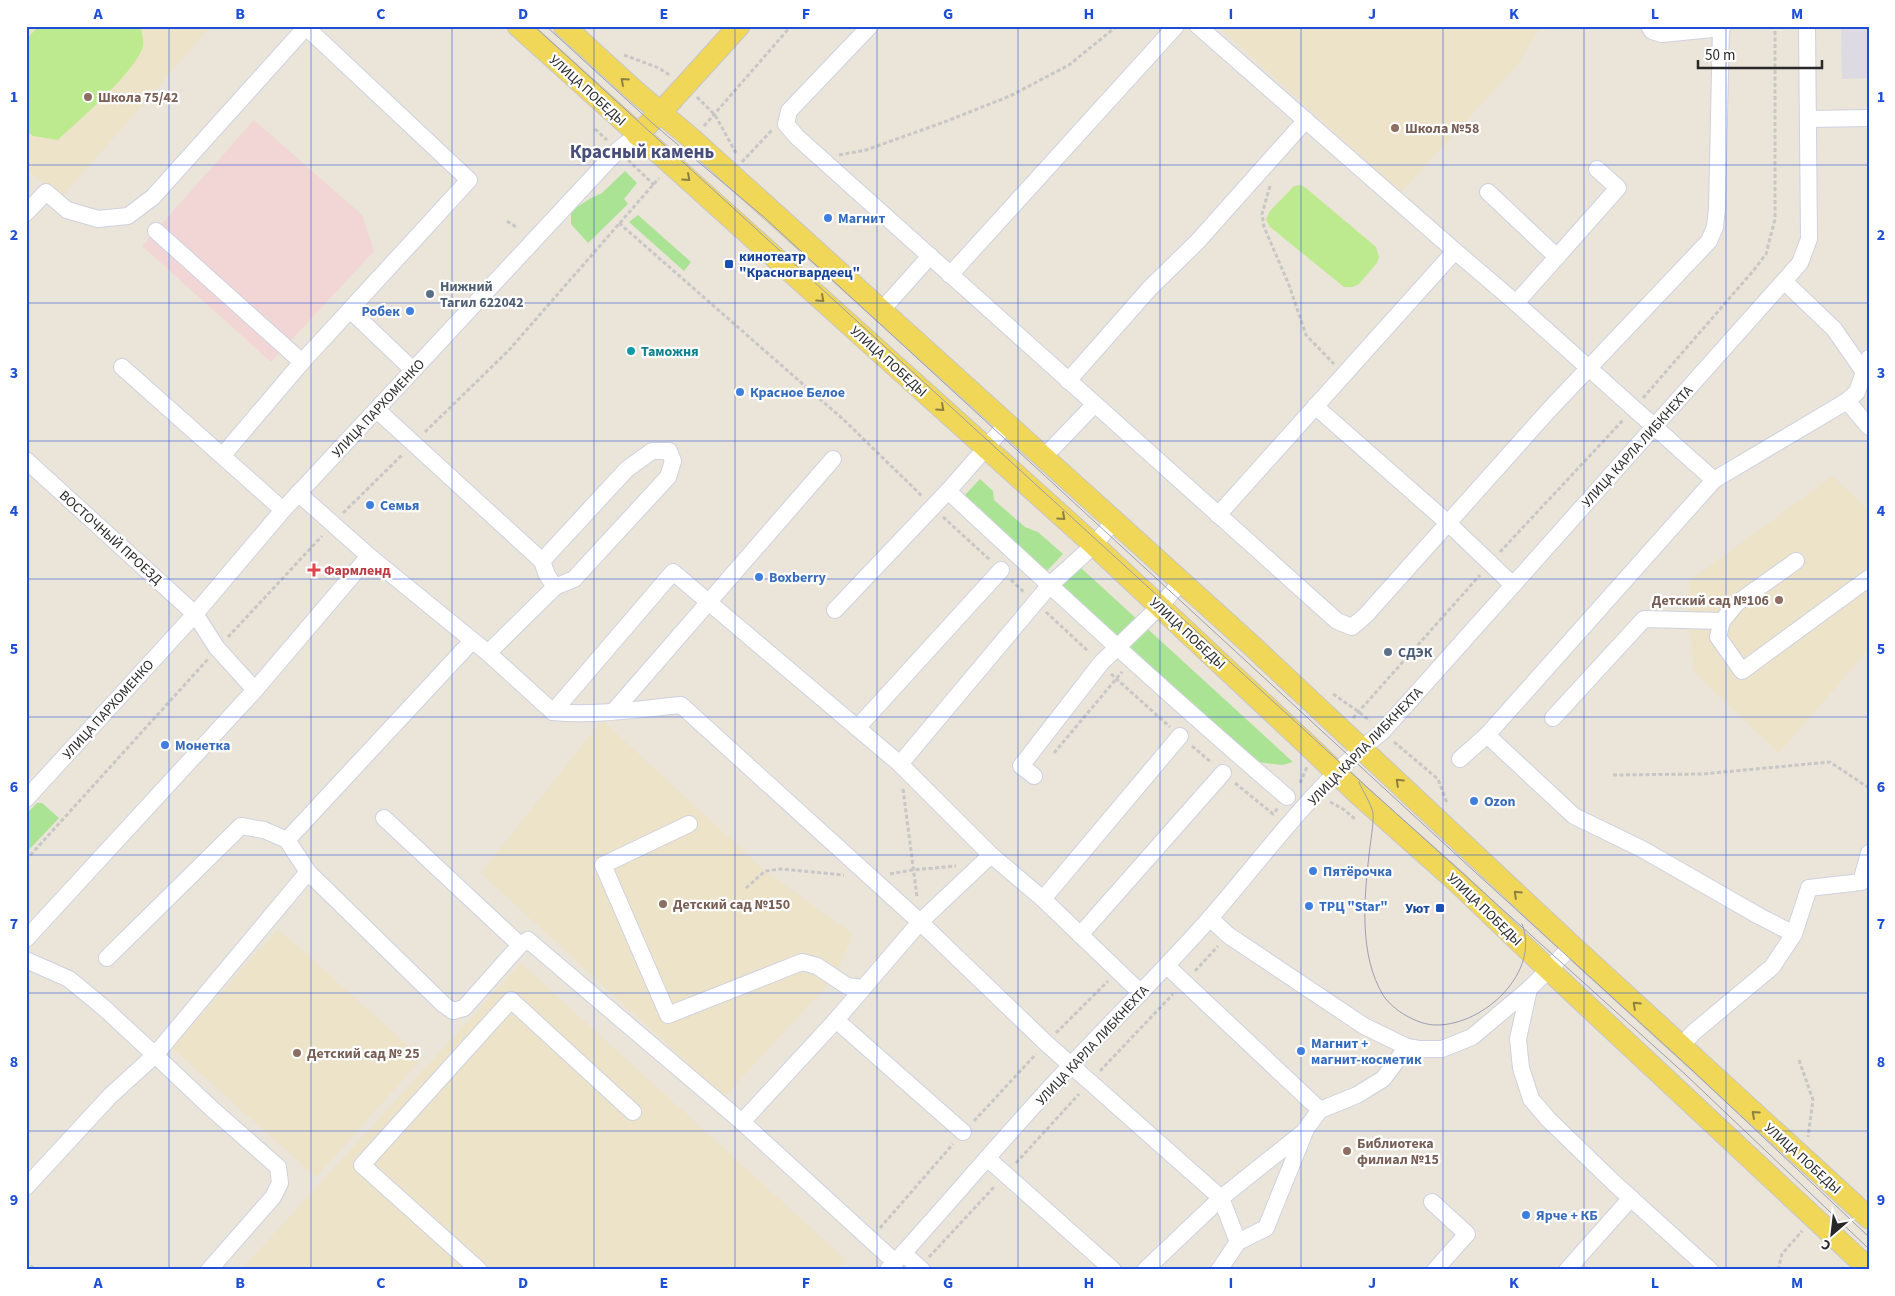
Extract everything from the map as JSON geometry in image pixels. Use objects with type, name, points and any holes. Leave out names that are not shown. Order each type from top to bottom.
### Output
[{"type":"main road","name":"УЛИЦА ПОБЕДЫ","points":[[518,26],[1094,545],[1314,751],[1336,774],[1456,882],[1869,1269]]},
{"type":"main road","name":"УЛИЦА ПОБЕДЫ","points":[[564,26],[1182,582],[1342,729],[1361,749],[1572,946],[1869,1218]]},
{"type":"main road","name":"УЛИЦА ПАРХОМЕНКО","points":[[637,135],[686,86],[739,26]]},
{"type":"street","points":[[870,26],[789,111],[786,124],[797,137],[1336,621],[1352,627],[1366,615],[1548,411],[1708,241],[1715,228],[1722,27],[1662,34],[1652,31],[1649,26]]},
{"type":"street","points":[[950,275],[1176,26]]},
{"type":"street","points":[[1198,26],[1516,303],[1714,480]]},
{"type":"street","name":"УЛИЦА КАРЛА ЛИБКНЕХТА","points":[[895,1262],[1071,1064],[1167,966],[1316,794],[1361,749],[1382,732],[1800,264],[1809,239],[1807,26]]},
{"type":"street","points":[[26,213],[46,192],[68,210],[77,214],[98,219],[128,216],[153,197],[306,27],[469,180],[302,362],[223,455]]},
{"type":"street","points":[[1808,119],[1869,118]]},
{"type":"street","points":[[1068,381],[1150,288],[1198,241],[1306,120]]},
{"type":"street","name":"УЛИЦА ПАРХОМЕНКО","points":[[26,799],[195,614],[298,493],[618,150],[637,135]]},
{"type":"street","points":[[1516,303],[1618,188],[1596,169]]},
{"type":"street","points":[[1488,192],[1557,257]]},
{"type":"street","points":[[156,231],[302,362]]},
{"type":"street","points":[[1218,515],[1455,251]]},
{"type":"street","points":[[880,310],[930,256]]},
{"type":"street","points":[[1785,282],[1834,329],[1866,365],[1857,396],[1869,427]]},
{"type":"street","points":[[350,310],[413,370]]},
{"type":"street","points":[[122,367],[283,510]]},
{"type":"street","points":[[1460,759],[1487,735],[1714,480],[1857,396]]},
{"type":"street","points":[[1044,458],[1094,404]]},
{"type":"street","points":[[1315,406],[1448,523],[1513,585]]},
{"type":"street","points":[[377,410],[542,561],[547,575],[555,587]]},
{"type":"street","points":[[836,610],[948,491],[1006,425]]},
{"type":"street","points":[[488,654],[555,587],[574,579],[668,477],[673,461],[669,451],[652,451],[628,469],[542,561]]},
{"type":"street","points":[[614,711],[833,458]]},
{"type":"street","name":"ВОСТОЧНЫЙ ПРОЕЗД","points":[[26,460],[195,614],[218,648],[255,690]]},
{"type":"street","points":[[948,491],[1117,648],[1197,720],[1288,797]]},
{"type":"street","points":[[298,493],[369,556],[488,654],[552,712],[614,711],[681,705],[920,922],[1046,1043],[1222,1198],[1238,1242]]},
{"type":"street","points":[[900,764],[1050,586],[1094,545],[1114,521]]},
{"type":"street","points":[[26,939],[255,690],[369,556]]},
{"type":"street","points":[[1796,561],[1737,603],[1722,620],[1718,637],[1742,671],[1869,578]]},
{"type":"street","points":[[856,728],[1001,570]]},
{"type":"street","points":[[552,712],[673,572],[900,764],[991,855],[1042,899],[1119,970],[1141,993]]},
{"type":"street","points":[[1034,776],[1022,766],[1101,663],[1182,582]]},
{"type":"street","points":[[1552,718],[1644,618],[1722,620]]},
{"type":"street","points":[[286,840],[472,641]]},
{"type":"street","points":[[1487,735],[1574,816],[1642,849],[1794,934]]},
{"type":"street","points":[[1042,899],[1180,736]]},
{"type":"street","points":[[1080,935],[1223,773]]},
{"type":"street","points":[[384,818],[520,944]]},
{"type":"street","points":[[689,824],[603,864],[668,1015],[802,962],[817,966],[847,986],[862,988]]},
{"type":"street","points":[[107,958],[240,826],[264,830],[286,840],[308,872],[443,1004],[453,1011],[464,1008],[520,944],[528,940],[538,946],[742,1122],[895,1262],[921,1269]]},
{"type":"street","points":[[1681,1046],[1694,1032],[1772,966],[1794,934],[1809,888],[1861,882],[1869,853]]},
{"type":"street","points":[[742,1122],[836,1020],[920,922],[991,855]]},
{"type":"street","points":[[26,1186],[110,1096],[155,1056],[308,872]]},
{"type":"street","points":[[1210,918],[1228,934],[1364,1026],[1407,1047],[1442,1049],[1472,1038],[1529,989],[1572,946]]},
{"type":"street","points":[[26,960],[70,979],[278,1167],[280,1183],[273,1197],[209,1270]]},
{"type":"street","points":[[1167,966],[1320,1110]]},
{"type":"street","points":[[1529,989],[1518,1039],[1521,1068],[1531,1099],[1613,1182],[1710,1270]]},
{"type":"street","points":[[479,1270],[362,1165],[511,1000],[633,1112]]},
{"type":"street","points":[[836,1020],[963,1132]]},
{"type":"street","points":[[1145,1270],[1222,1198],[1306,1129],[1320,1110],[1358,1095],[1383,1079],[1407,1047]]},
{"type":"street","points":[[1219,1270],[1238,1242],[1266,1228],[1306,1129]]},
{"type":"street","points":[[987,1158],[1113,1270]]},
{"type":"street","points":[[1567,1270],[1631,1198]]},
{"type":"street","points":[[1432,1202],[1467,1234],[1435,1270]]},
{"type":"path","points":[[821,158],[866,150],[1010,96],[1069,65],[1117,26]]},
{"type":"path","points":[[1342,729],[1491,562],[1633,409],[1766,254],[1775,219],[1775,26]]},
{"type":"path","points":[[623,54],[659,68],[686,86],[714,115]]},
{"type":"path","points":[[742,162],[789,111]]},
{"type":"path","points":[[1272,177],[1262,214],[1264,227],[1289,285],[1306,334],[1343,374]]},
{"type":"path","points":[[507,221],[516,227]]},
{"type":"path","points":[[619,222],[846,421]]},
{"type":"path","points":[[1053,754],[1132,660]]},
{"type":"path","points":[[1300,783],[1314,751]]},
{"type":"path","points":[[1613,775],[1702,774],[1830,762],[1869,788]]},
{"type":"path","points":[[900,764],[920,922]]},
{"type":"path","points":[[1223,773],[1273,814],[1288,797]]},
{"type":"path","points":[[921,1269],[1090,1082],[1228,934]]},
{"type":"path","points":[[870,1240],[963,1132],[1046,1043],[1119,970]]},
{"type":"path","points":[[1799,1060],[1813,1100],[1808,1137]]},
{"type":"path","points":[[1778,1270],[1782,1254],[1802,1230]]},
{"type":"path","points":[[26,1261],[35,1270]]},
{"type":"shaded area","name":"Школа 75/42","points":[[26,26],[211,26],[60,199],[26,168]]},
{"type":"shaded area","name":"Школа №58","points":[[1217,26],[1541,26],[1519,63],[1401,192]]},
{"type":"shaded area","points":[[1841,26],[1869,26],[1869,78],[1842,79]]},
{"type":"shaded area","points":[[254,120],[362,215],[374,251],[271,362],[142,246]]},
{"type":"shaded area","name":"Детский сад №106","points":[[1833,476],[1869,510],[1869,649],[1779,753],[1694,672],[1688,619],[1689,581]]},
{"type":"shaded area","name":"Детский сад №150","points":[[602,720],[765,871],[853,934],[835,977],[724,1097],[481,873]]},
{"type":"shaded area","name":"Детский сад № 25","points":[[278,929],[422,1058],[316,1177],[172,1048]]},
{"type":"shaded area","points":[[521,963],[846,1260],[838,1270],[241,1270]]},
{"type":"green space","points":[[39,26],[141,26],[143,45],[131,67],[58,140],[33,136],[26,130],[26,39]]},
{"type":"green space","points":[[625,171],[637,183],[624,199],[628,204],[588,243],[571,224],[571,211],[602,193]]},
{"type":"green space","points":[[1300,185],[1376,247],[1379,257],[1377,263],[1359,284],[1353,287],[1344,287],[1270,227],[1266,219],[1270,211],[1294,186]]},
{"type":"green space","points":[[638,215],[691,262],[684,271],[629,222]]},
{"type":"green space","points":[[980,479],[993,491],[994,500],[1025,527],[1038,532],[1063,554],[1046,572],[964,496]]},
{"type":"green space","points":[[1080,567],[1293,762],[1282,765],[1256,762],[1062,586]]},
{"type":"green space","points":[[37,803],[42,803],[59,818],[26,853],[26,814]]},
{"type":"tram line","points":[[534,26],[1357,778],[1686,1075],[1869,1249]]},
{"type":"tram line","points":[[546,26],[651,122],[765,218],[1691,1069],[1869,1237]]},
{"type":"tram line","points":[[1359,782],[1373,813],[1365,909],[1367,945],[1375,979],[1383,995],[1393,1006],[1417,1021],[1437,1025],[1455,1023],[1473,1016],[1490,1006],[1516,977],[1523,960],[1526,942],[1522,924]]},
{"type":"place","name":"Школа 75/42","points":[[88,97]]},
{"type":"place","name":"Школа №58","points":[[1395,128]]},
{"type":"place","name":"Магнит","points":[[828,218]]},
{"type":"place","name":"кинотеатр \"Красногвардеец\"","points":[[729,264]]},
{"type":"place","name":"Нижний Тагил 622042","points":[[430,294]]},
{"type":"place","name":"Робек","points":[[410,311]]},
{"type":"place","name":"Таможня","points":[[631,351]]},
{"type":"place","name":"Красное Белое","points":[[740,392]]},
{"type":"place","name":"Семья","points":[[370,505]]},
{"type":"place","name":"Фармленд","points":[[314,570]]},
{"type":"place","name":"Boxberry","points":[[759,577]]},
{"type":"place","name":"Детский сад №106","points":[[1779,600]]},
{"type":"place","name":"СДЭК","points":[[1388,652]]},
{"type":"place","name":"Монетка","points":[[165,745]]},
{"type":"place","name":"Ozon","points":[[1474,801]]},
{"type":"place","name":"Пятёрочка","points":[[1313,871]]},
{"type":"place","name":"Детский сад №150","points":[[663,904]]},
{"type":"place","name":"ТРЦ \"Star\"","points":[[1309,906]]},
{"type":"place","name":"Уют","points":[[1440,908]]},
{"type":"place","name":"Магнит + магнит-косметик","points":[[1301,1051]]},
{"type":"place","name":"Детский сад № 25","points":[[297,1053]]},
{"type":"place","name":"Библиотека филиал №15","points":[[1347,1151]]},
{"type":"place","name":"Ярче + КБ","points":[[1526,1215]]},
{"type":"district","name":"Красный камень","points":[[642,151]]}]
